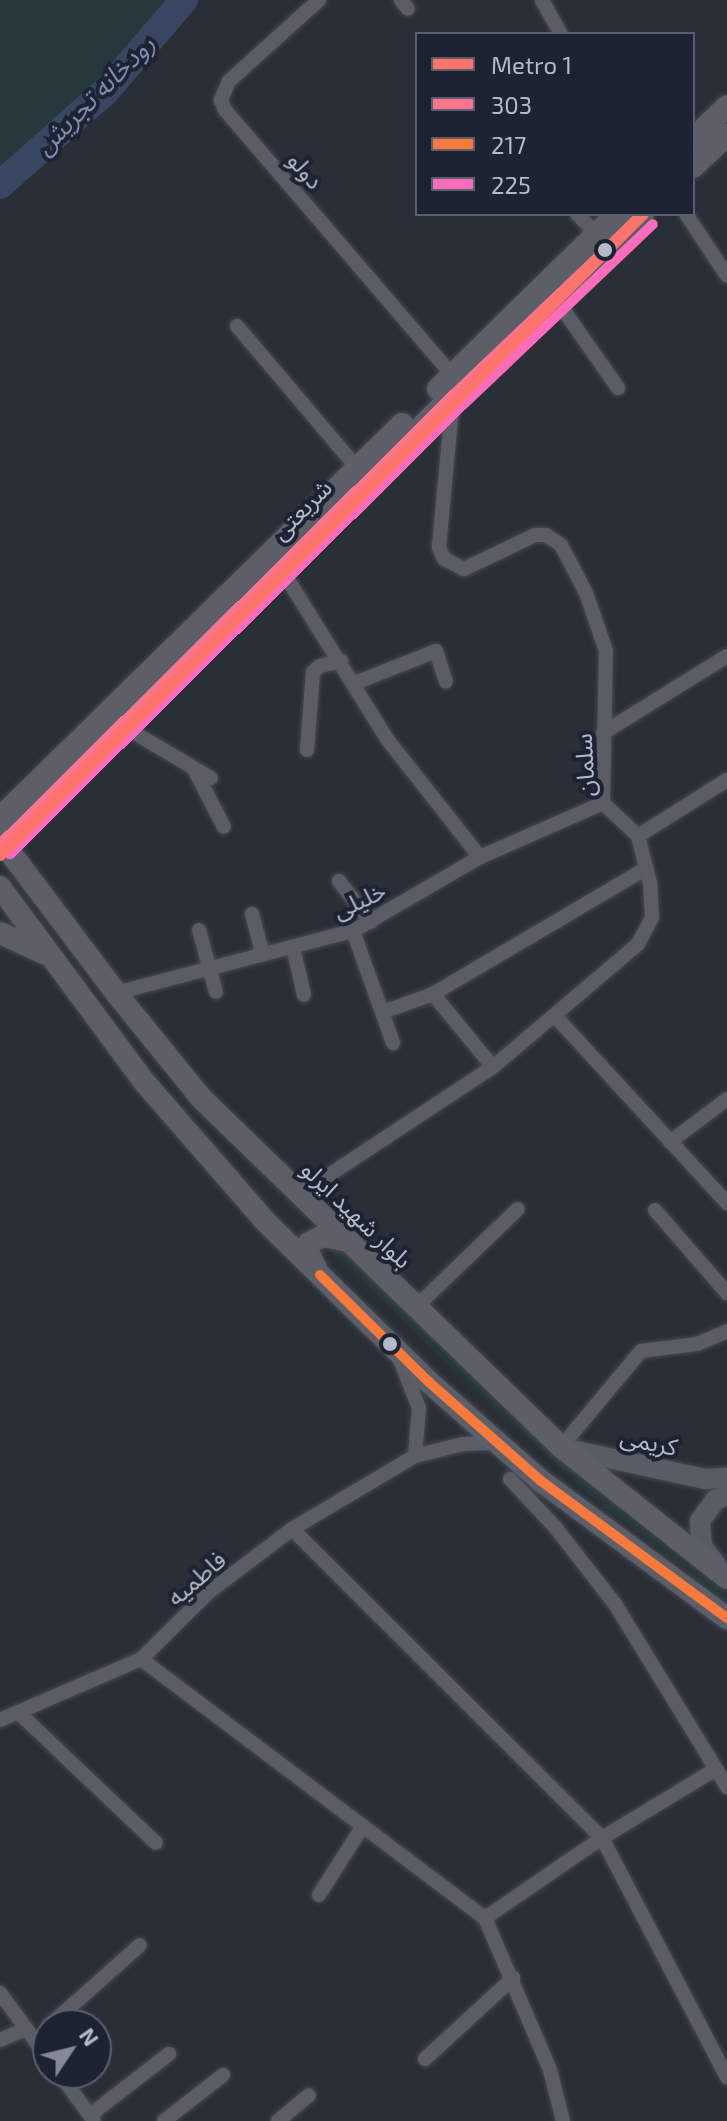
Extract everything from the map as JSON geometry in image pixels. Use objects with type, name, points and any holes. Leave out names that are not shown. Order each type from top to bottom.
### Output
[{"type":"main road","points":[[695,137],[727,106]]},
{"type":"main road","points":[[695,165],[727,135]]},
{"type":"main road","name":"شریعتی","points":[[1,842],[123,726],[280,567],[615,216]]},
{"type":"main road","name":"شریعتی","points":[[0,818],[357,468],[555,298],[641,216]]},
{"type":"main road","name":"بلوار شهید ایرلو","points":[[1,842],[201,1098],[561,1447],[727,1578]]},
{"type":"main road","points":[[0,887],[146,1084],[265,1221],[497,1443],[623,1544],[727,1618]]},
{"type":"main road","points":[[0,933],[52,958]]},
{"type":"main road","points":[[320,1275],[308,1252],[309,1243],[323,1236],[350,1242]]},
{"type":"main road","name":"کریمی","points":[[561,1447],[705,1479],[727,1478]]},
{"type":"main road","points":[[727,1495],[705,1510],[699,1535],[702,1546],[727,1578]]},
{"type":"street","name":"دولو","points":[[319,0],[229,81],[221,100],[225,110],[452,385]]},
{"type":"street","points":[[542,0],[560,32]]},
{"type":"street","points":[[579,216],[596,234]]},
{"type":"street","points":[[687,216],[727,276]]},
{"type":"street","points":[[555,298],[618,388]]},
{"type":"street","points":[[237,326],[357,468]]},
{"type":"street","name":"سلمان","points":[[452,385],[439,547],[444,559],[464,569],[535,535],[546,535],[561,545],[586,593],[604,642],[603,803],[638,836]]},
{"type":"street","points":[[280,567],[355,683],[387,739],[480,857]]},
{"type":"street","points":[[355,683],[436,651],[446,681]]},
{"type":"street","points":[[603,733],[727,656]]},
{"type":"street","points":[[307,750],[313,672],[320,666],[341,661]]},
{"type":"street","points":[[123,726],[211,778]]},
{"type":"street","points":[[194,769],[224,827]]},
{"type":"street","points":[[296,1191],[323,1179],[493,1067],[556,1017],[647,932],[653,905],[638,836],[727,780]]},
{"type":"street","name":"خلیلی","points":[[116,993],[353,931],[480,857],[603,803]]},
{"type":"street","points":[[383,1012],[433,994],[647,868]]},
{"type":"street","points":[[339,881],[371,922]]},
{"type":"street","points":[[252,914],[263,955]]},
{"type":"street","points":[[199,930],[216,992]]},
{"type":"street","points":[[353,931],[393,1043]]},
{"type":"street","points":[[293,947],[304,995]]},
{"type":"street","points":[[433,994],[493,1067]]},
{"type":"street","points":[[556,1017],[727,1203]]},
{"type":"street","points":[[670,1142],[727,1099]]},
{"type":"street","points":[[416,1307],[518,1209]]},
{"type":"street","points":[[655,1210],[727,1293]]},
{"type":"street","points":[[561,1447],[632,1357],[652,1349],[707,1342],[727,1331]]},
{"type":"street","points":[[393,1346],[419,1408],[415,1456]]},
{"type":"street","name":"فاطمیه","points":[[0,1720],[141,1659],[209,1592],[292,1529],[415,1456],[463,1444],[497,1443]]},
{"type":"street","points":[[510,1479],[555,1527],[615,1604],[727,1787]]},
{"type":"street","points":[[292,1529],[602,1838],[727,2077]]},
{"type":"street","points":[[141,1659],[485,1918],[550,2070],[563,2121]]},
{"type":"street","points":[[18,1712],[156,1843]]},
{"type":"street","points":[[485,1918],[602,1838],[716,1769]]},
{"type":"street","points":[[319,1895],[363,1826]]},
{"type":"street","points":[[68,2009],[140,1945]]},
{"type":"street","points":[[425,2059],[513,1978]]},
{"type":"street","points":[[0,1993],[32,2037]]},
{"type":"street","points":[[0,2040],[30,2034]]},
{"type":"street","points":[[71,2089],[92,2118],[169,2054]]},
{"type":"street","points":[[164,2121],[223,2075]]},
{"type":"street","points":[[278,2121],[309,2095]]},
{"type":"shaded area","points":[[0,0],[166,0],[128,54],[48,132],[0,170]]},
{"type":"shaded area","points":[[334,1241],[588,1484],[695,1571],[727,1592],[727,1602],[599,1503],[499,1413],[330,1251]]},
{"type":"waterway","name":"رودخانه تجریش","points":[[0,185],[106,91],[184,0]]},
{"type":"metro line","name":"1","points":[[0,855],[641,216]]},
{"type":"transit line","name":"303","points":[[0,844],[453,395],[641,216]]},
{"type":"transit line","name":"225","points":[[10,854],[463,405],[653,224]]},
{"type":"transit line","name":"217","points":[[320,1275],[429,1382],[541,1481],[727,1618]]}]
